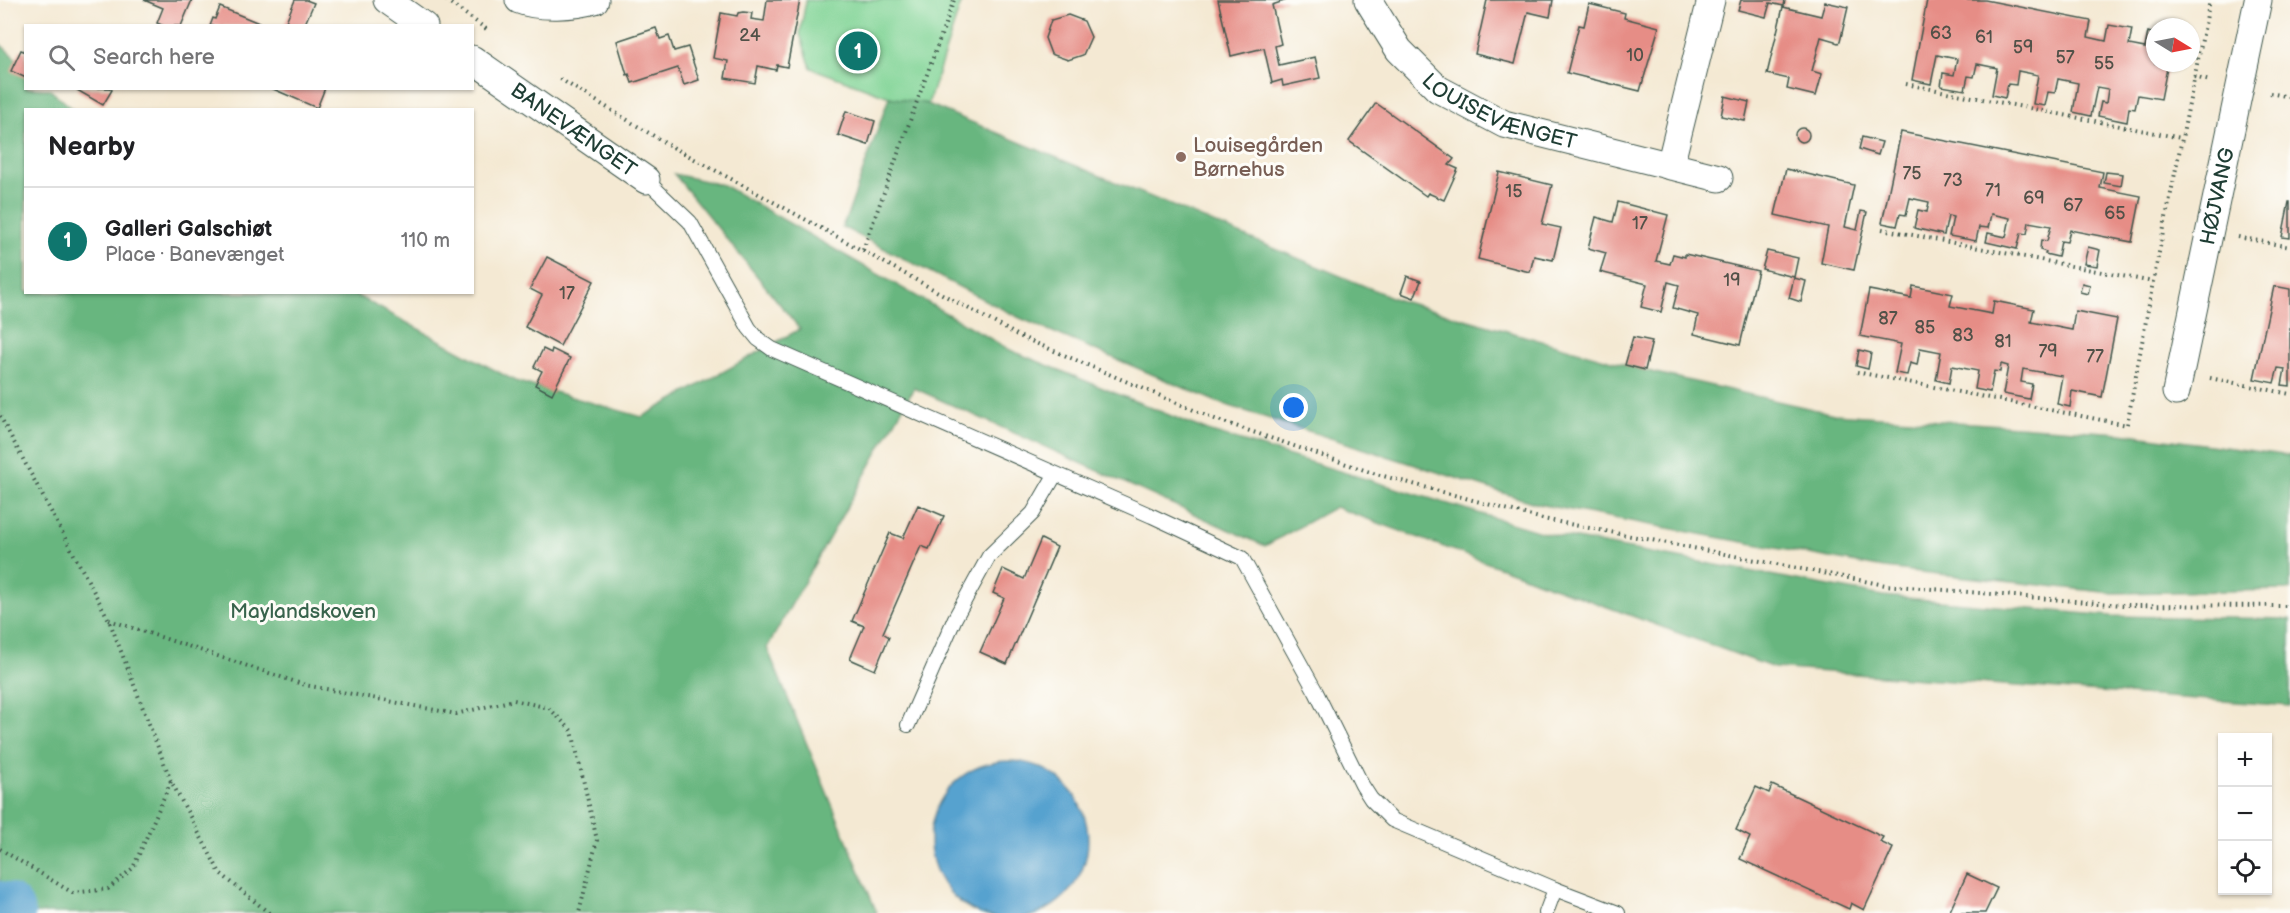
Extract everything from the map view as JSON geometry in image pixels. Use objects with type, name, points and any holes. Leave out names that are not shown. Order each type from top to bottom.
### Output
[{"type":"street","points":[[387,0],[421,24]]},
{"type":"street","points":[[519,0],[530,5],[583,4],[595,0]]},
{"type":"street","name":"LOUISEVÆNGET","points":[[1368,0],[1398,50],[1438,89],[1504,124],[1719,178]]},
{"type":"street","points":[[1670,166],[1711,0]]},
{"type":"street","name":"HØJVANG","points":[[2178,382],[2258,0]]},
{"type":"street","name":"BANEVÆNGET","points":[[474,60],[646,180]]},
{"type":"lane","points":[[646,180],[690,222],[749,328],[758,339],[772,349],[1152,516],[1242,558],[1316,692],[1362,785],[1392,820],[1618,913]]},
{"type":"lane","points":[[908,725],[955,618],[989,556],[1033,513],[1055,475]]},
{"type":"lane","points":[[1546,913],[1555,889]]},
{"type":"path","points":[[446,0],[491,32]]},
{"type":"path","points":[[863,250],[954,0]]},
{"type":"path","points":[[1857,372],[2127,424],[2181,138],[2210,0]]},
{"type":"path","points":[[556,76],[667,144],[1019,336],[1215,419],[1376,474],[1543,519],[1885,585],[2122,605],[2290,606]]},
{"type":"path","points":[[1906,84],[2181,138]]},
{"type":"path","points":[[1882,229],[2153,282]]},
{"type":"path","points":[[2209,232],[2290,247]]},
{"type":"path","points":[[2178,382],[2290,394]]},
{"type":"path","points":[[0,416],[109,620],[171,781],[220,873],[269,913]]},
{"type":"path","points":[[109,620],[305,685],[456,714],[514,700],[549,708],[572,731],[597,840],[579,913]]},
{"type":"path","points":[[0,849],[73,893],[108,890],[133,868],[171,781]]},
{"type":"green space","points":[[806,0],[962,0],[928,104],[889,97],[811,68],[800,34]]},
{"type":"green space","name":"Maylandskoven","points":[[0,44],[24,66],[24,90],[50,90],[72,108],[24,108],[24,294],[354,294],[515,381],[642,417],[800,329],[674,174],[723,185],[1010,350],[1208,431],[1544,533],[1883,596],[2111,616],[2290,619],[2290,706],[1774,668],[1335,507],[1265,546],[914,388],[767,648],[877,913],[0,912]]},
{"type":"green space","points":[[889,97],[928,104],[1398,300],[1647,371],[1834,414],[2121,433],[2290,456],[2290,590],[2112,593],[1884,568],[1538,504],[1217,402],[1020,318],[842,227]]},
{"type":"water","points":[[994,762],[1024,762],[1053,774],[1075,796],[1087,825],[1087,855],[1075,884],[1053,906],[1036,914],[982,914],[965,906],[943,884],[931,855],[931,825],[943,796],[965,774]]},
{"type":"building","points":[[144,0],[192,0],[182,24],[157,23],[163,8]]},
{"type":"building","points":[[295,0],[314,3],[305,24],[285,24]]},
{"type":"building","points":[[767,0],[800,0],[787,67],[777,65],[776,70],[758,66],[755,83],[725,78],[728,61],[713,58],[721,13],[737,16],[738,13],[743,12],[752,13],[751,19],[764,21]]},
{"type":"building","points":[[1218,0],[1287,0],[1272,5],[1281,44],[1275,46],[1279,65],[1315,57],[1320,78],[1283,86],[1282,80],[1272,83],[1264,48],[1231,56]]},
{"type":"building","points":[[1487,0],[1553,0],[1550,17],[1528,12],[1515,64],[1475,54]]},
{"type":"building","points":[[1741,0],[1785,0],[1784,6],[1770,3],[1766,17],[1738,10]]},
{"type":"building","points":[[1927,0],[1985,0],[2091,21],[2088,37],[2106,41],[2109,25],[2132,29],[2129,45],[2145,48],[2146,43],[2146,72],[2166,72],[2161,99],[2138,95],[2135,109],[2129,108],[2127,122],[2098,116],[2101,102],[2106,103],[2108,89],[2097,87],[2091,116],[2073,112],[2078,83],[2058,79],[2055,93],[2048,92],[2045,106],[2033,104],[2038,75],[2018,71],[2016,85],[2008,84],[2005,98],[1992,95],[1997,68],[1977,64],[1974,77],[1968,76],[1965,90],[1941,86],[1943,73],[1954,75],[1957,59],[1937,55],[1931,84],[1912,80]]},
{"type":"building","points":[[1825,2],[1848,7],[1840,42],[1821,37],[1812,71],[1822,74],[1816,96],[1787,89],[1789,79],[1767,74],[1783,7],[1821,16]]},
{"type":"building","points":[[1589,4],[1625,13],[1624,18],[1659,27],[1640,91],[1567,73],[1579,25],[1584,26]]},
{"type":"building","points":[[220,7],[259,23],[211,24],[213,18],[215,19]]},
{"type":"building","points":[[1068,15],[1084,21],[1091,37],[1083,55],[1068,60],[1051,54],[1045,38],[1051,20]]},
{"type":"building","points":[[656,28],[660,39],[669,36],[674,51],[688,47],[699,80],[684,85],[678,68],[632,83],[629,74],[627,75],[617,41]]},
{"type":"building","points":[[21,50],[24,51],[24,77],[11,71]]},
{"type":"building","points":[[77,90],[112,90],[103,105]]},
{"type":"building","points":[[276,90],[324,90],[317,108]]},
{"type":"building","points":[[1725,96],[1749,102],[1745,121],[1721,116]]},
{"type":"building","points":[[1376,103],[1454,159],[1449,165],[1458,169],[1444,200],[1428,193],[1426,196],[1349,141]]},
{"type":"building","points":[[846,111],[875,121],[868,145],[838,135]]},
{"type":"building","points":[[1799,128],[1805,128],[1809,135],[1805,142],[1799,142],[1795,138],[1795,132]]},
{"type":"building","points":[[1901,132],[2103,172],[2100,188],[2141,196],[2132,242],[2070,230],[2067,242],[2061,241],[2058,257],[2045,254],[2046,252],[2040,250],[2041,240],[2047,241],[2051,226],[2029,222],[2027,234],[2021,233],[2017,249],[1986,242],[1988,233],[2006,237],[2010,218],[1991,214],[1988,228],[1979,227],[1976,241],[1949,236],[1953,217],[1948,216],[1944,235],[1914,228],[1918,210],[1927,212],[1929,202],[1910,198],[1906,215],[1900,214],[1897,226],[1882,223]]},
{"type":"building","points":[[1862,137],[1882,142],[1878,155],[1859,149]]},
{"type":"building","points":[[1786,169],[1854,185],[1845,227],[1857,230],[1861,211],[1867,212],[1854,270],[1821,263],[1828,227],[1775,215]]},
{"type":"building","points":[[1499,172],[1552,185],[1542,224],[1561,228],[1553,260],[1534,256],[1530,272],[1478,259]]},
{"type":"building","points":[[2106,172],[2123,174],[2121,186],[2104,183]]},
{"type":"building","points":[[1618,202],[1668,215],[1656,261],[1670,264],[1673,254],[1685,257],[1685,254],[1758,271],[1740,345],[1694,334],[1698,315],[1673,308],[1679,285],[1668,282],[1661,312],[1641,307],[1647,284],[1600,272],[1606,253],[1588,248],[1596,217],[1613,222]]},
{"type":"building","points":[[2290,202],[2290,238],[2282,237]]},
{"type":"building","points":[[2088,247],[2100,250],[2097,266],[2084,264]]},
{"type":"building","points":[[1767,251],[1798,258],[1794,277],[1762,269]]},
{"type":"building","points":[[547,257],[594,281],[560,346],[525,327],[542,295],[530,289]]},
{"type":"building","points":[[1407,276],[1421,281],[1414,298],[1401,293]]},
{"type":"building","points":[[1794,278],[1806,281],[1801,302],[1789,298]]},
{"type":"building","points":[[2082,283],[2090,285],[2088,294],[2080,292]]},
{"type":"building","points":[[1913,286],[1953,294],[1950,306],[1992,314],[1994,301],[2034,309],[2031,322],[2072,330],[2075,311],[2117,319],[2102,397],[2072,391],[2070,407],[2057,404],[2062,376],[2023,369],[2021,382],[2032,384],[2029,399],[2003,394],[2008,366],[2001,364],[2000,372],[1994,371],[1990,392],[1975,389],[1978,371],[1952,366],[1949,383],[1936,380],[1941,352],[1920,348],[1917,365],[1910,363],[1907,375],[1895,373],[1901,344],[1860,336],[1869,290],[1911,298]]},
{"type":"building","points":[[2274,286],[2290,289],[2290,386],[2282,385],[2285,369],[2278,368],[2274,383],[2254,379]]},
{"type":"building","points":[[1633,337],[1652,341],[1645,370],[1625,365]]},
{"type":"building","points":[[543,349],[551,353],[552,349],[570,358],[552,394],[535,385],[542,371],[534,367]]},
{"type":"building","points":[[1859,350],[1871,353],[1868,369],[1856,366]]},
{"type":"building","points":[[918,505],[944,516],[929,549],[921,546],[883,633],[889,637],[875,670],[850,659],[864,626],[852,621],[890,533],[903,538]]},
{"type":"building","points":[[1041,539],[1057,547],[1007,664],[980,652],[1004,598],[993,593],[1003,569],[1024,579]]},
{"type":"building","points":[[1772,785],[1883,837],[1880,842],[1893,848],[1864,910],[1851,903],[1849,909],[1740,859],[1750,837],[1736,830],[1756,787],[1769,793]]},
{"type":"building","points":[[1967,874],[1997,888],[1985,913],[1949,913]]},
{"type":"waterway","points":[[0,912],[4,913]]},
{"type":"place","name":"Galleri Galschiøt","points":[[858,51]]},
{"type":"place","name":"Louisegården Børnehus","points":[[1181,157]]}]
